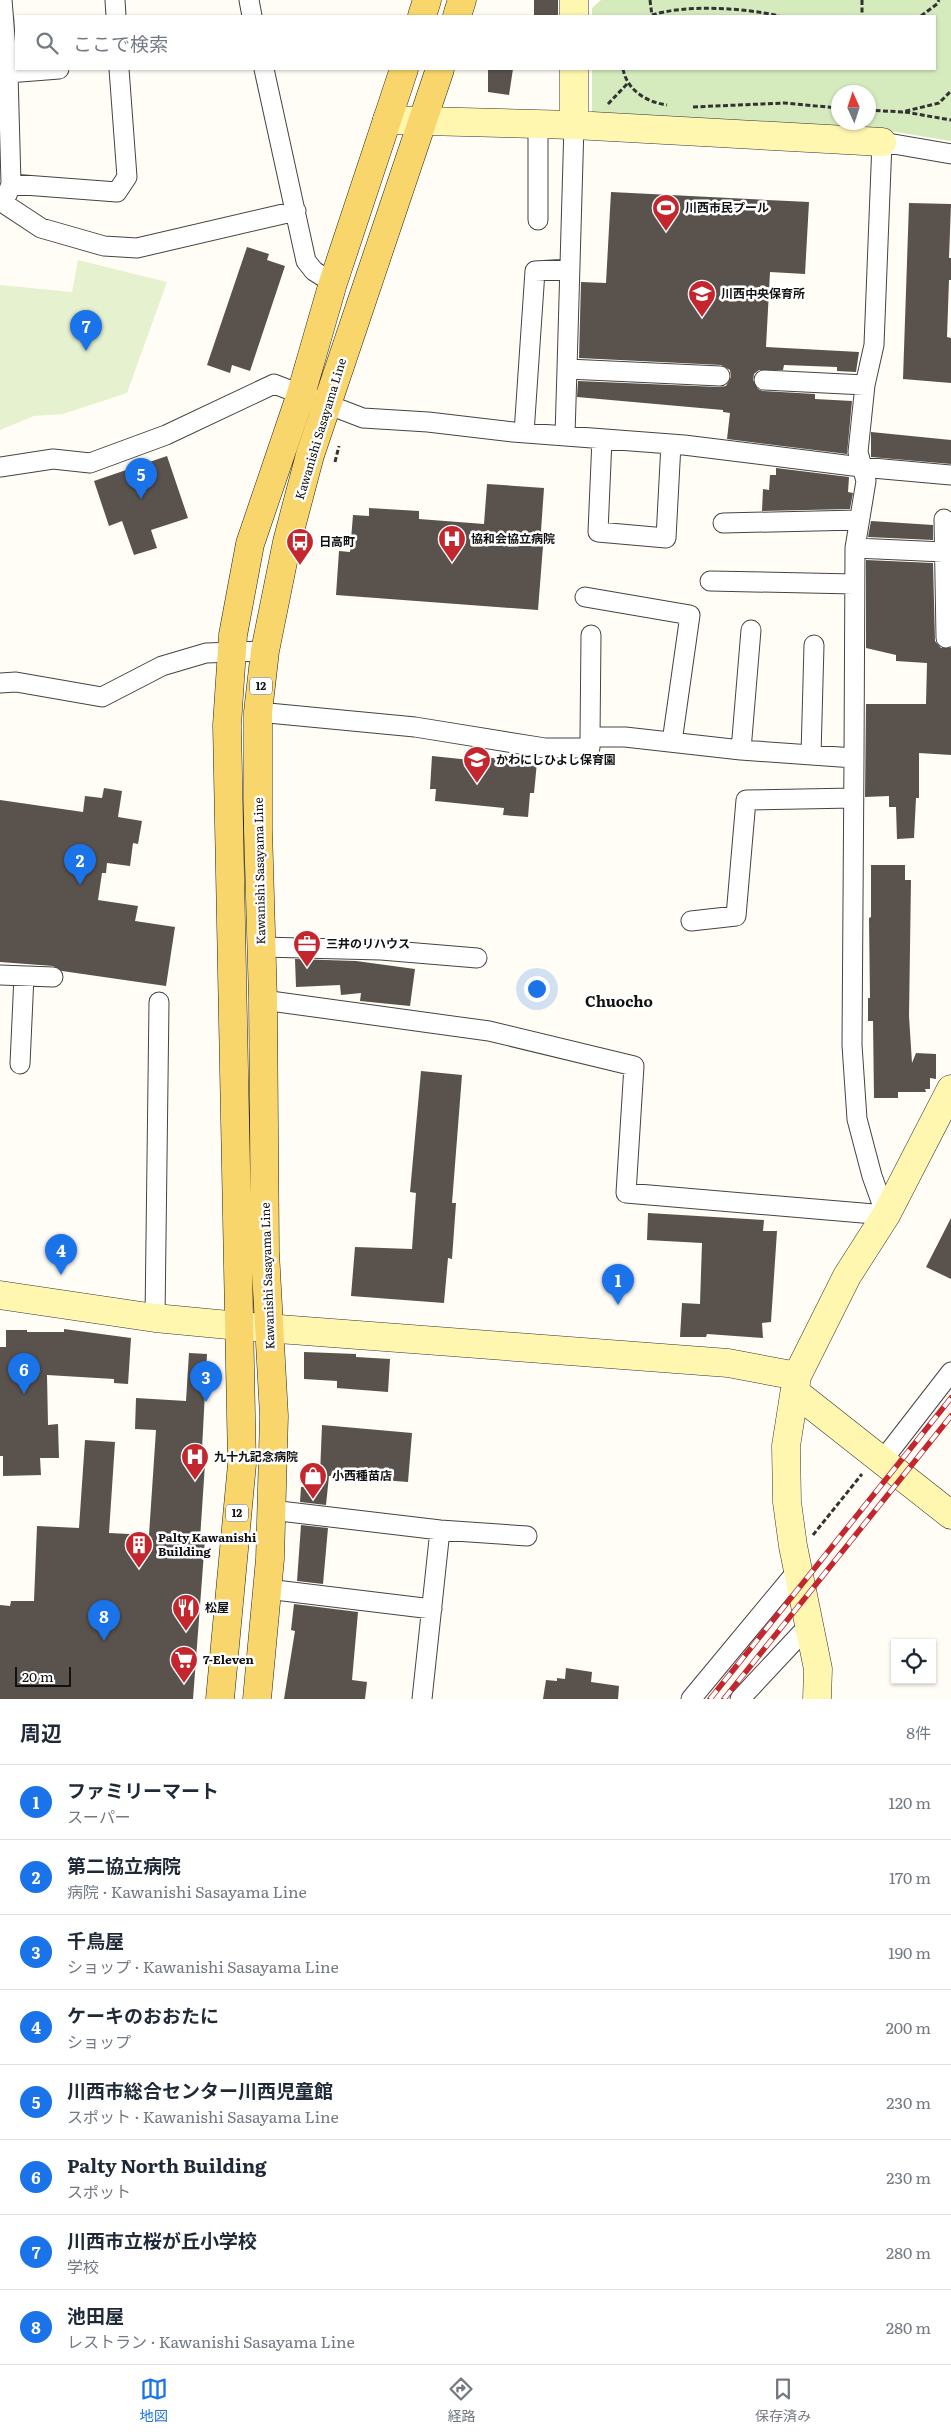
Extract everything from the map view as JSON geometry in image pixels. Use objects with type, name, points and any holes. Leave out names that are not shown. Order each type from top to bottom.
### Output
[{"type":"main road","points":[[422,15],[427,0]]},
{"type":"main road","points":[[457,15],[462,0]]},
{"type":"main road","name":"12","points":[[220,1699],[242,1464],[227,726],[233,635],[250,544],[301,394],[333,283],[404,70]]},
{"type":"main road","name":"Kawanishi Sasayama Line","points":[[257,1699],[267,1590],[274,1416],[265,1252],[258,712],[266,651],[287,542],[310,455],[440,70]]},
{"type":"street","points":[[2,0],[8,73],[11,184],[2,202],[41,228],[104,246],[137,248],[296,211]]},
{"type":"street","points":[[115,0],[116,15]]},
{"type":"street","points":[[249,0],[252,15]]},
{"type":"street","points":[[574,0],[574,15]]},
{"type":"street","points":[[8,73],[46,70]]},
{"type":"street","points":[[11,184],[117,192],[127,178],[119,70]]},
{"type":"street","points":[[264,70],[306,261],[314,271],[333,283]]},
{"type":"street","points":[[565,435],[574,70]]},
{"type":"street","points":[[387,120],[538,124],[882,142],[951,154]]},
{"type":"street","points":[[538,124],[538,220]]},
{"type":"street","points":[[882,142],[874,345],[866,386],[858,452],[866,481],[854,548],[852,1045],[857,1119],[872,1176],[886,1215]]},
{"type":"street","points":[[524,433],[535,271],[570,269]]},
{"type":"street","points":[[567,369],[720,376]]},
{"type":"street","points":[[764,380],[866,386]]},
{"type":"street","points":[[0,467],[53,459],[90,463],[166,435],[274,384],[363,418],[671,444],[861,467],[951,475]]},
{"type":"street","points":[[602,439],[598,532],[666,538],[671,444]]},
{"type":"street","points":[[944,519],[946,638]]},
{"type":"street","points":[[723,524],[860,520]]},
{"type":"street","points":[[854,548],[944,552]]},
{"type":"street","points":[[710,581],[854,584]]},
{"type":"street","points":[[585,597],[690,615],[672,742]]},
{"type":"street","points":[[741,750],[751,630]]},
{"type":"street","points":[[258,712],[415,727],[544,748],[590,748],[591,635]]},
{"type":"street","points":[[811,755],[814,644]]},
{"type":"street","points":[[0,683],[16,682],[102,697],[162,666],[206,652],[266,651]]},
{"type":"street","points":[[590,737],[626,736],[741,750],[854,758]]},
{"type":"street","points":[[691,921],[736,916],[746,800],[853,798]]},
{"type":"street","points":[[262,947],[380,950],[477,958]]},
{"type":"street","points":[[0,975],[53,977]]},
{"type":"street","points":[[20,1064],[24,976]]},
{"type":"street","points":[[263,1000],[489,1031],[634,1066],[626,1193],[886,1215]]},
{"type":"street","points":[[155,1318],[159,1002]]},
{"type":"street","points":[[817,1699],[818,1669],[795,1558],[787,1502],[786,1446],[796,1384],[847,1276],[886,1215],[951,1089]]},
{"type":"street","points":[[0,1295],[155,1318],[269,1329],[728,1363],[796,1384],[882,1461],[951,1515]]},
{"type":"street","points":[[882,1461],[951,1372]]},
{"type":"street","points":[[271,1510],[440,1530],[527,1536]]},
{"type":"street","points":[[422,1699],[440,1530]]},
{"type":"street","points":[[691,1699],[795,1558]]},
{"type":"street","points":[[267,1590],[432,1609]]},
{"type":"street","points":[[740,1699],[810,1624]]},
{"type":"path","points":[[650,0],[652,15]]},
{"type":"path","points":[[862,0],[862,15]]},
{"type":"path","points":[[922,15],[938,4],[939,0]]},
{"type":"path","points":[[657,15],[687,9],[756,11],[774,15]]},
{"type":"path","points":[[623,70],[633,90],[655,104],[673,106]]},
{"type":"path","points":[[902,112],[939,103],[951,91]]},
{"type":"path","points":[[691,107],[784,103],[831,107]]},
{"type":"path","points":[[876,110],[902,112],[951,120]]},
{"type":"path","points":[[795,1558],[866,1468],[882,1461]]},
{"type":"green space","points":[[601,0],[951,0],[951,141],[876,130],[876,85],[831,85],[831,127],[592,113],[592,70],[936,70],[936,15],[592,15],[592,8]]},
{"type":"green space","points":[[78,260],[167,282],[127,393],[63,414],[34,416],[0,430],[0,285],[72,292]]},
{"type":"building","points":[[534,0],[558,0],[558,15],[534,15]]},
{"type":"building","points":[[488,70],[513,70],[509,95],[488,92]]},
{"type":"building","points":[[611,192],[809,202],[805,274],[770,272],[766,347],[859,352],[856,372],[837,371],[837,367],[784,365],[783,370],[759,370],[754,374],[753,380],[758,389],[763,391],[815,394],[815,399],[852,401],[847,454],[727,439],[730,413],[723,412],[723,410],[577,397],[578,381],[719,387],[726,386],[731,377],[730,370],[721,365],[579,358],[581,282],[606,283]]},
{"type":"building","points":[[909,203],[951,204],[949,258],[951,258],[951,280],[949,280],[947,337],[951,338],[951,383],[903,379]]},
{"type":"building","points":[[247,247],[269,254],[267,260],[285,266],[250,371],[232,365],[230,373],[207,365]]},
{"type":"building","points":[[871,432],[951,440],[951,464],[871,457]]},
{"type":"building","points":[[167,456],[188,518],[151,530],[157,548],[134,555],[122,521],[109,526],[94,481]]},
{"type":"building","points":[[776,468],[849,477],[848,492],[853,493],[850,509],[762,511],[763,489],[769,490],[770,475],[776,475]]},
{"type":"building","points":[[487,484],[544,488],[540,545],[543,546],[538,610],[336,595],[339,551],[350,552],[353,515],[369,516],[369,508],[419,511],[419,519],[484,524]]},
{"type":"building","points":[[871,521],[933,525],[933,540],[868,537]]},
{"type":"building","points":[[866,560],[933,563],[935,641],[941,648],[951,648],[951,755],[919,753],[919,798],[916,798],[914,838],[897,839],[896,807],[889,807],[889,796],[865,797],[866,704],[926,704],[927,663],[896,661],[896,655],[866,648]]},
{"type":"building","points":[[432,756],[480,761],[481,757],[537,762],[534,793],[530,793],[528,817],[503,815],[504,808],[435,801],[436,789],[430,789]]},
{"type":"building","points":[[104,788],[122,791],[118,817],[142,821],[138,844],[133,843],[130,866],[107,863],[106,873],[102,873],[98,900],[138,906],[135,921],[175,927],[166,986],[62,971],[53,966],[0,962],[0,800],[83,812],[85,796],[102,798]]},
{"type":"building","points":[[871,865],[905,865],[905,880],[911,880],[909,1016],[912,1063],[916,1053],[936,1054],[936,1079],[930,1078],[930,1089],[925,1089],[926,1092],[898,1092],[898,1098],[874,1098],[873,1021],[868,1021],[868,998],[870,998],[869,918],[871,917]]},
{"type":"building","points":[[295,959],[356,961],[415,969],[410,1006],[360,1001],[361,993],[341,995],[340,985],[296,987]]},
{"type":"building","points":[[421,1071],[462,1075],[452,1203],[456,1203],[452,1259],[448,1258],[444,1303],[351,1296],[355,1247],[412,1249],[416,1193],[410,1192]]},
{"type":"building","points":[[648,1213],[764,1220],[763,1231],[777,1231],[771,1322],[762,1323],[763,1338],[707,1334],[706,1337],[680,1337],[682,1303],[700,1304],[702,1243],[647,1240]]},
{"type":"building","points":[[951,1218],[951,1279],[926,1267]]},
{"type":"building","points":[[64,1329],[131,1338],[128,1384],[114,1383],[114,1379],[47,1375],[48,1425],[58,1424],[59,1458],[40,1458],[41,1475],[3,1476],[3,1456],[0,1456],[0,1347],[6,1347],[6,1330],[64,1332]]},
{"type":"building","points":[[304,1352],[356,1354],[356,1357],[390,1359],[388,1392],[337,1388],[337,1381],[304,1379]]},
{"type":"building","points":[[189,1353],[207,1354],[202,1449],[206,1449],[200,1539],[205,1539],[193,1699],[0,1699],[0,1605],[10,1606],[11,1601],[34,1601],[37,1526],[79,1528],[85,1440],[115,1442],[109,1533],[149,1535],[156,1430],[135,1429],[136,1398],[186,1401]]},
{"type":"building","points":[[322,1425],[412,1433],[408,1482],[329,1476],[326,1505],[300,1502],[301,1487],[308,1487],[309,1474],[320,1474]]},
{"type":"building","points":[[301,1525],[328,1528],[323,1584],[297,1581]]},
{"type":"building","points":[[294,1604],[358,1612],[352,1680],[367,1682],[365,1699],[284,1699],[295,1631],[291,1630]]},
{"type":"building","points":[[566,1668],[592,1672],[591,1682],[619,1686],[618,1699],[543,1699],[546,1680],[557,1681],[557,1678],[565,1679]]},
{"type":"railway","points":[[710,1699],[951,1398]]},
{"type":"railway","points":[[724,1699],[951,1416]]},
{"type":"place","name":"川西市民プール","points":[[666,232]]},
{"type":"place","name":"川西中央保育所","points":[[702,318]]},
{"type":"place","name":"川西市立桜が丘小学校","points":[[86,351]]},
{"type":"place","name":"川西市総合センター川西児童館","points":[[141,499]]},
{"type":"place","name":"協和会協立病院","points":[[452,563]]},
{"type":"place","name":"日高町","points":[[300,566]]},
{"type":"place","name":"かわにしひよし保育園","points":[[477,784]]},
{"type":"place","name":"第二協立病院","points":[[80,885]]},
{"type":"place","name":"三井のリハウス","points":[[307,968]]},
{"type":"place","name":"ケーキのおおたに","points":[[61,1275]]},
{"type":"place","name":"ファミリーマート","points":[[618,1305]]},
{"type":"place","name":"Palty North Building","points":[[24,1394]]},
{"type":"place","name":"千鳥屋","points":[[206,1402]]},
{"type":"place","name":"九十九記念病院","points":[[195,1481]]},
{"type":"place","name":"小西種苗店","points":[[313,1500]]},
{"type":"place","name":"Palty Kawanishi Building","points":[[139,1569]]},
{"type":"place","name":"松屋","points":[[186,1632]]},
{"type":"place","name":"池田屋","points":[[104,1641]]},
{"type":"place","name":"7-Eleven","points":[[184,1684]]},
{"type":"district","name":"Chuocho","points":[[619,1002]]}]
